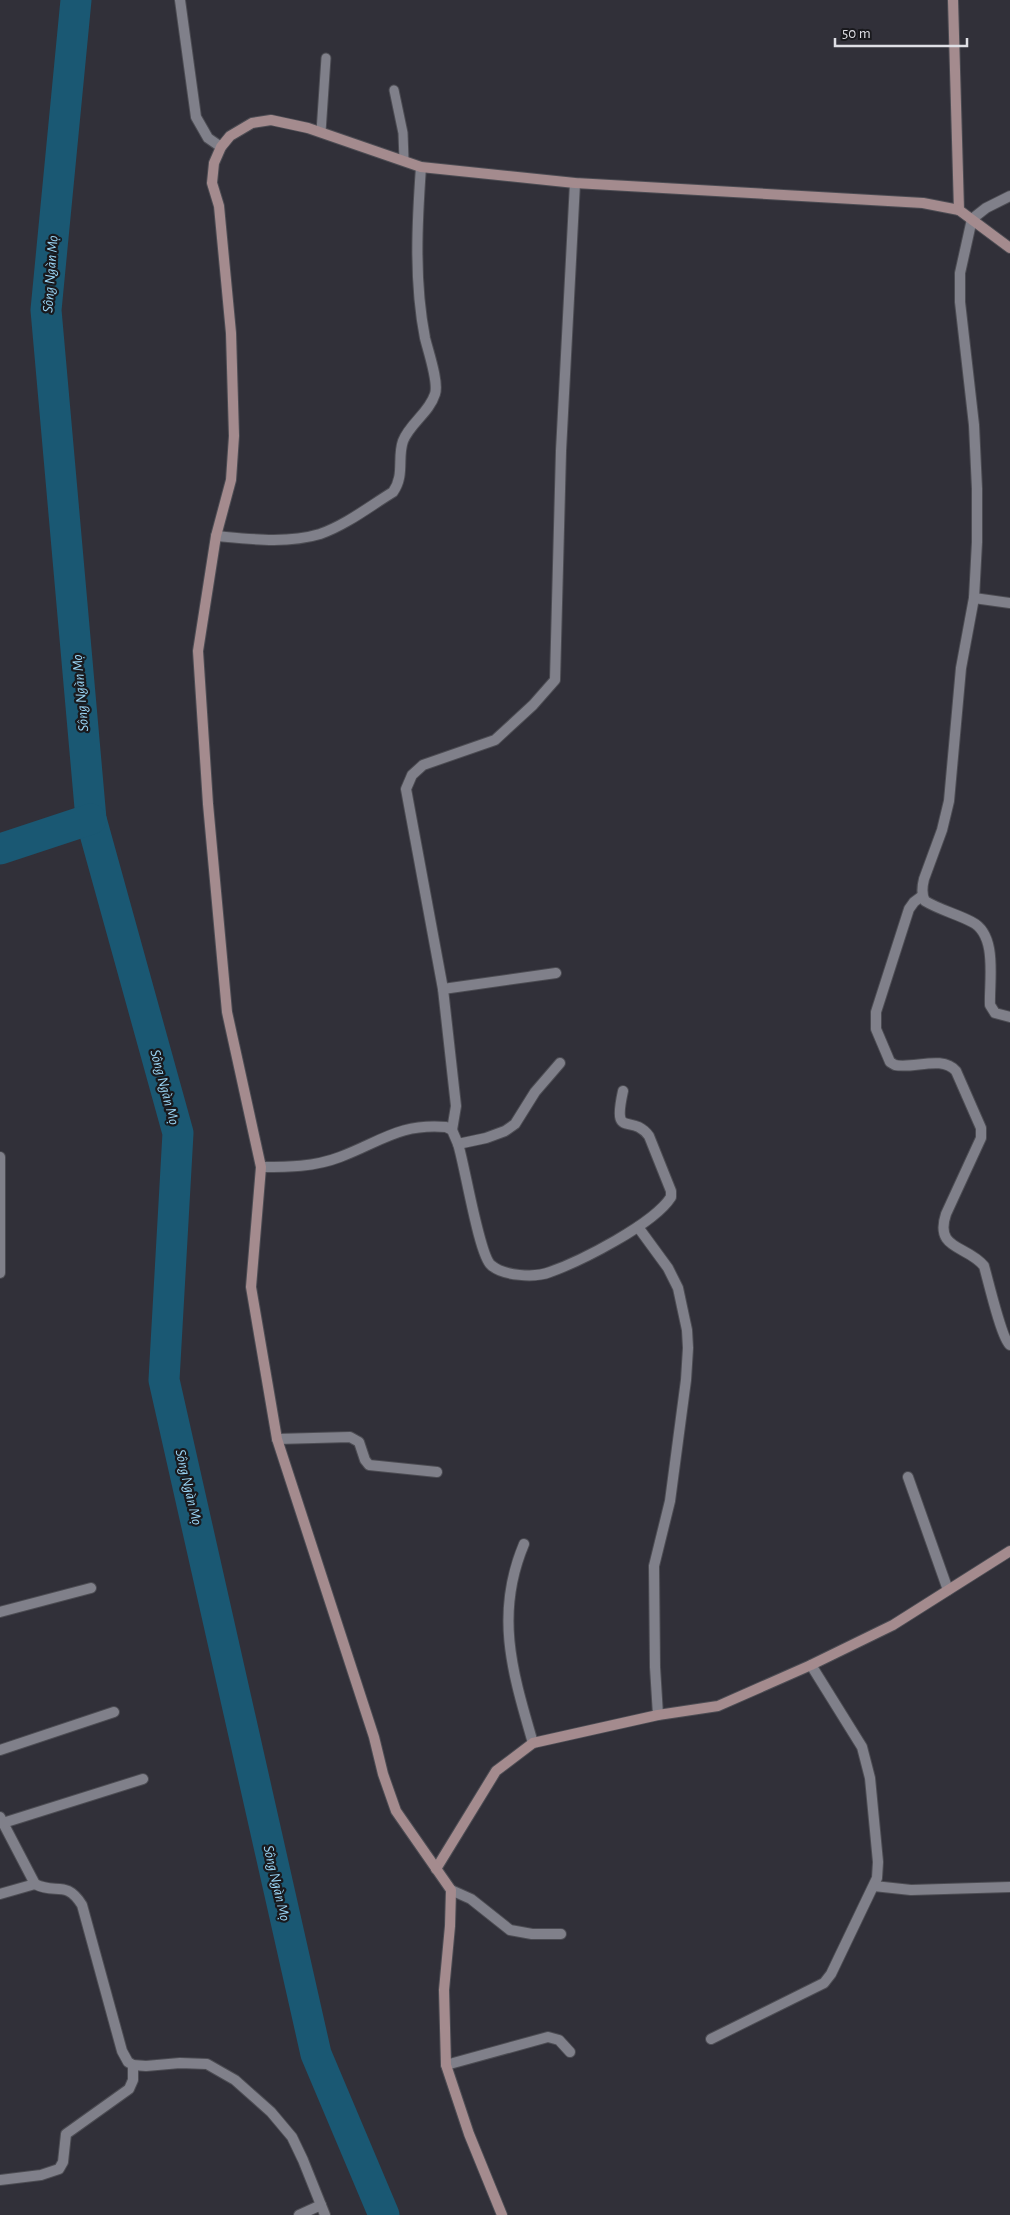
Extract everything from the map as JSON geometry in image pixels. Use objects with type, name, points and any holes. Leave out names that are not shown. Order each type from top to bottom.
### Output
[{"type":"street","points":[[180,0],[196,117],[208,138],[221,147]]},
{"type":"street","points":[[953,0],[959,210]]},
{"type":"street","points":[[561,1934],[532,1934],[510,1930],[471,1899],[451,1890],[396,1810],[277,1439],[251,1287],[261,1168],[227,1012],[208,804],[198,652],[216,536],[231,480],[234,436],[231,333],[219,206],[212,183],[214,163],[221,147],[230,136],[252,123],[271,120],[321,132],[421,167],[575,183],[923,204],[959,210],[1010,248]]},
{"type":"street","points":[[216,536],[293,539],[318,534],[343,523],[393,492],[398,485],[401,447],[404,439],[429,407],[436,387],[425,336],[420,295],[417,223],[421,167]]},
{"type":"street","points":[[575,183],[561,451],[555,680],[533,705],[495,740],[423,765],[412,775],[406,789],[443,989],[456,1106],[452,1130],[458,1144],[481,1243],[487,1260],[500,1270],[536,1275],[549,1273],[614,1242],[638,1227],[671,1197],[671,1191],[649,1136],[645,1131],[622,1122],[619,1118],[618,1112],[623,1091]]},
{"type":"street","points":[[1010,196],[986,208],[972,219],[960,274],[960,302],[970,380],[977,489],[974,598],[961,668],[949,800],[942,830],[924,879],[922,896],[925,901],[932,905],[980,927],[986,937],[990,950],[990,1005],[995,1013],[1010,1017]]},
{"type":"street","points":[[974,598],[1010,603]]},
{"type":"street","points":[[922,896],[909,909],[876,1012],[876,1029],[890,1062],[894,1065],[943,1063],[951,1065],[956,1071],[981,1128],[978,1147],[946,1214],[944,1235],[949,1244],[978,1258],[984,1266],[1002,1332],[1006,1343],[1010,1345]]},
{"type":"street","points":[[443,989],[556,973]]},
{"type":"street","points":[[458,1144],[486,1138],[504,1131],[515,1124],[535,1092],[560,1063]]},
{"type":"street","points":[[261,1168],[300,1167],[325,1162],[341,1157],[401,1130],[440,1127],[452,1130]]},
{"type":"street","points":[[0,1157],[0,1272]]},
{"type":"street","points":[[638,1227],[668,1268],[678,1288],[687,1330],[688,1348],[686,1380],[670,1501],[654,1566],[655,1667],[658,1715]]},
{"type":"street","points":[[277,1439],[355,1438],[359,1442],[365,1460],[369,1465],[437,1472]]},
{"type":"street","points":[[908,1477],[948,1590]]},
{"type":"street","points":[[524,1544],[513,1575],[509,1646],[517,1688],[533,1743]]},
{"type":"street","points":[[436,1869],[496,1771],[533,1743],[658,1715],[718,1706],[811,1665],[892,1625],[1010,1551]]},
{"type":"street","points":[[0,1612],[91,1588]]},
{"type":"street","points":[[711,2039],[824,1983],[831,1974],[877,1878],[878,1862],[867,1766],[862,1747],[811,1665]]},
{"type":"street","points":[[0,1750],[114,1712]]},
{"type":"street","points":[[35,1884],[2,1820],[143,1779]]},
{"type":"street","points":[[0,1894],[35,1884],[46,1888],[66,1889],[74,1895],[82,1905],[122,2051],[128,2062],[132,2065],[146,2066],[180,2063],[207,2064],[236,2080],[271,2112],[292,2137],[323,2210],[299,2215]]},
{"type":"street","points":[[874,1886],[911,1890],[1010,1887]]},
{"type":"street","points":[[451,1890],[450,1926],[444,1990],[446,2065],[469,2134],[502,2215]]},
{"type":"street","points":[[446,2065],[548,2037],[559,2040],[570,2052]]},
{"type":"street","points":[[0,2180],[41,2174],[59,2169],[63,2162],[66,2134],[129,2089],[132,2080],[132,2065]]},
{"type":"lane","points":[[321,132],[326,58]]},
{"type":"lane","points":[[394,90],[403,133],[404,160]]},
{"type":"waterway","name":"Sông Ngàn Mọ","points":[[76,0],[46,310],[91,819],[178,1133],[164,1380],[316,2054],[384,2215]]},
{"type":"waterway","points":[[0,849],[91,819]]}]
